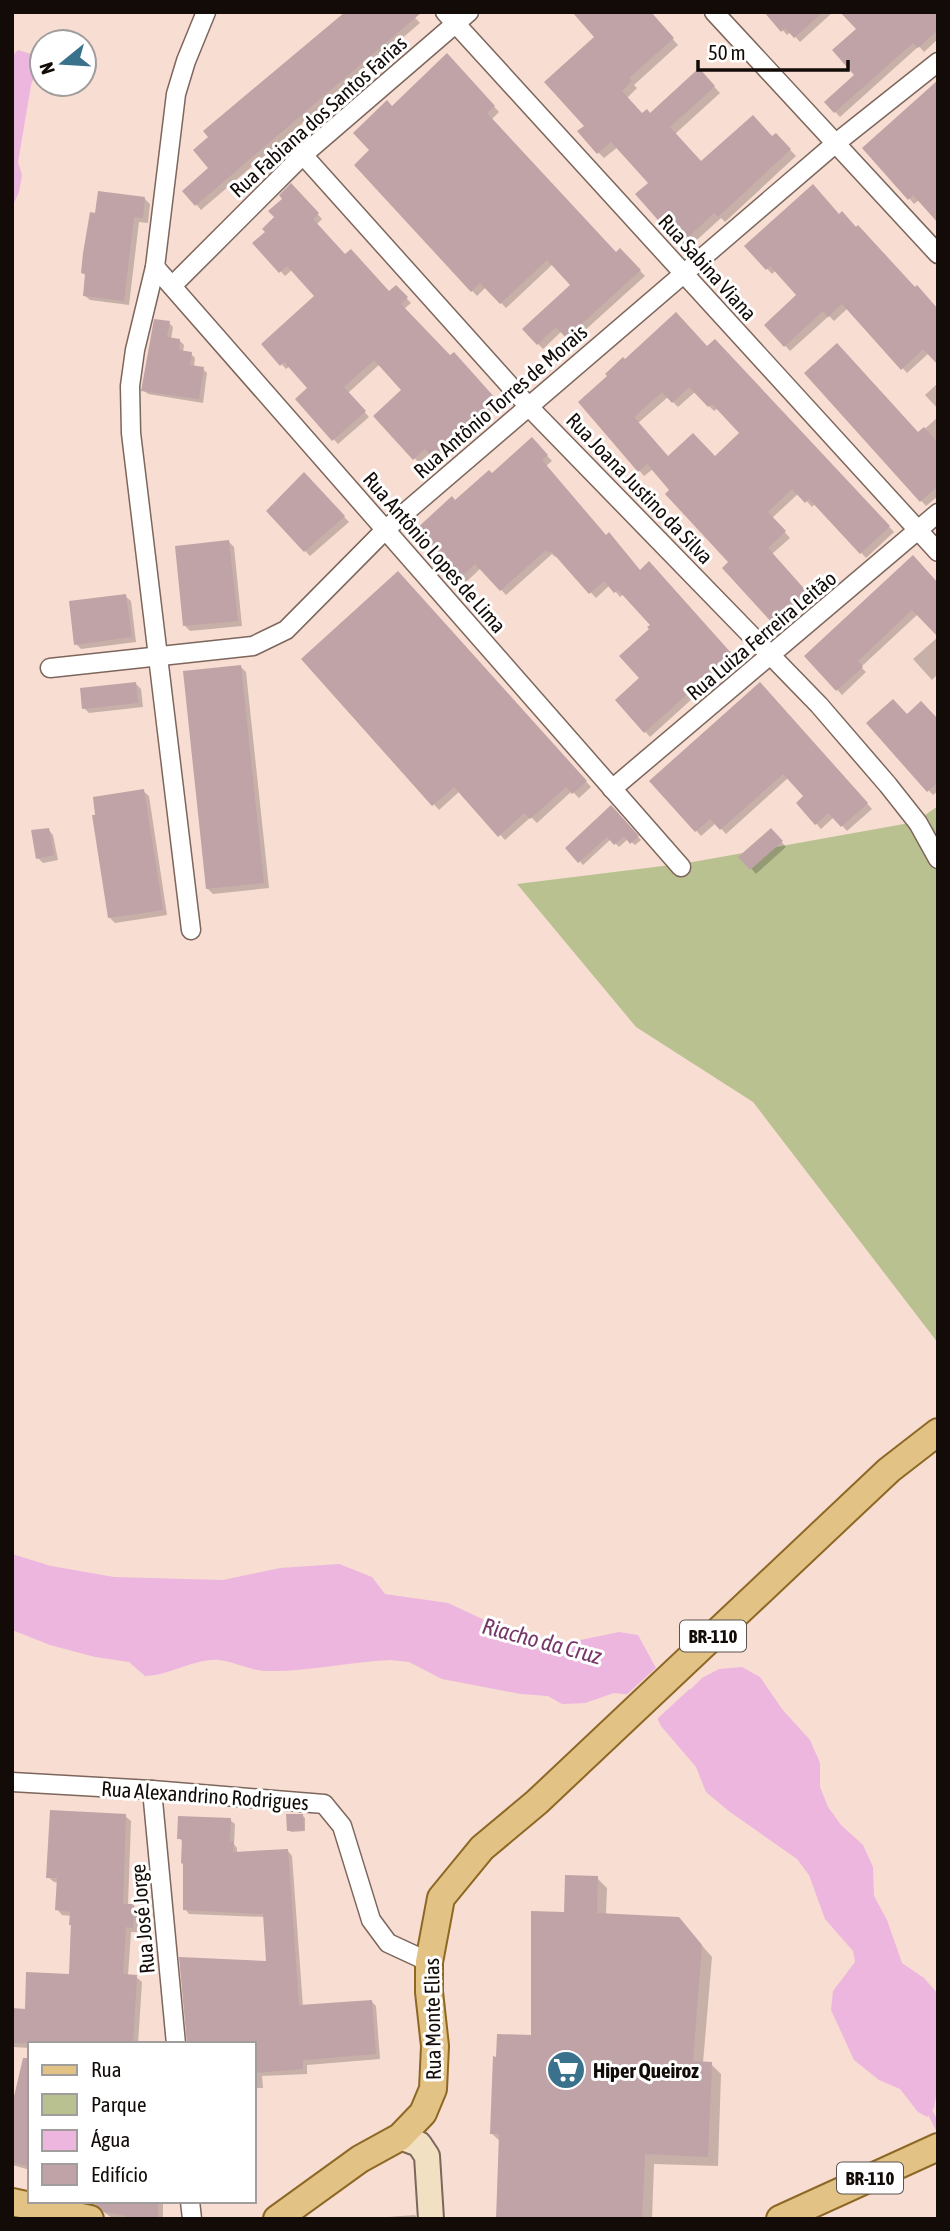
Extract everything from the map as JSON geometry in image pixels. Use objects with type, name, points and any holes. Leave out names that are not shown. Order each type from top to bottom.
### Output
[{"type":"main road","name":"Rua Monte Elias","points":[[277,2219],[360,2160],[400,2137],[423,2113],[433,2089],[435,2046],[429,1992],[429,1962],[441,1898],[454,1881],[482,1848],[537,1802],[889,1471],[938,1432]]},
{"type":"main road","name":"BR-110","points":[[791,2214],[938,2147]]},
{"type":"main road","points":[[12,2202],[90,2219]]},
{"type":"street","points":[[191,930],[160,655],[131,433],[130,386],[155,267],[176,94],[206,12]]},
{"type":"street","points":[[714,12],[938,254]]},
{"type":"street","name":"Rua Fabiana dos Santos Farias","points":[[172,286],[303,155],[457,16]]},
{"type":"street","name":"Rua Sabina Viana","points":[[457,16],[682,273],[938,552]]},
{"type":"street","name":"Rua Antônio Torres de Morais","points":[[50,668],[253,646],[286,630],[386,529],[682,273],[836,143],[938,62]]},
{"type":"street","name":"Rua Joana Justino da Silva","points":[[303,155],[529,407],[819,705],[918,823],[938,859]]},
{"type":"street","name":"Rua Antônio Lopes de Lima","points":[[155,267],[681,867]]},
{"type":"street","name":"Rua Luiza Ferreira Leitão","points":[[612,789],[938,513]]},
{"type":"street","name":"Rua Alexandrino Rodrigues","points":[[12,1782],[324,1804],[342,1826],[371,1920],[388,1943],[429,1962]]},
{"type":"street","name":"Rua José Jorge","points":[[152,1790],[176,2042]]},
{"type":"street","points":[[400,2137],[419,2144],[427,2156],[431,2219]]},
{"type":"green space","points":[[938,806],[938,1343],[753,1102],[636,1027],[517,884],[687,863],[915,822]]},
{"type":"water","points":[[18,50],[28,53],[29,98],[18,162],[22,175],[19,192],[12,207],[12,56]]},
{"type":"water","points":[[12,1554],[51,1566],[114,1577],[223,1580],[280,1568],[339,1564],[372,1577],[385,1594],[448,1603],[529,1641],[561,1644],[619,1632],[638,1635],[669,1692],[691,1689],[702,1678],[719,1669],[742,1667],[760,1677],[782,1709],[810,1740],[820,1763],[820,1787],[828,1807],[841,1825],[863,1845],[873,1867],[874,1896],[887,1920],[902,1963],[924,1978],[938,1994],[938,2084],[934,2108],[927,2117],[918,2112],[900,2089],[879,2080],[854,2060],[831,2010],[833,1991],[855,1962],[853,1951],[825,1919],[809,1875],[797,1859],[706,1792],[696,1767],[661,1726],[652,1707],[632,1695],[614,1693],[585,1703],[562,1704],[548,1696],[521,1694],[442,1679],[409,1662],[390,1660],[266,1671],[210,1660],[145,1676],[129,1662],[95,1657],[50,1645],[12,1630]]},
{"type":"pier","points":[[659,1665],[671,1688],[689,1685],[699,1675],[710,1670],[655,1721],[649,1709],[631,1698],[624,1697]]},
{"type":"building","points":[[345,12],[422,12],[195,206],[182,191],[208,168],[193,150],[208,137],[203,131]]},
{"type":"building","points":[[572,12],[651,12],[674,38],[629,78],[632,81],[622,91],[642,113],[647,109],[650,113],[699,68],[715,86],[670,127],[701,161],[753,115],[772,136],[776,133],[791,149],[718,217],[714,213],[680,245],[635,194],[648,183],[611,142],[597,154],[577,131],[584,126],[544,82],[594,37]]},
{"type":"building","points":[[764,12],[823,12],[794,38],[785,28],[781,32]]},
{"type":"building","points":[[840,12],[938,12],[938,30],[918,48],[913,43],[834,113],[824,102],[854,75],[832,50],[856,29]]},
{"type":"building","points":[[447,53],[495,106],[487,113],[616,252],[620,248],[641,270],[566,338],[556,327],[537,345],[522,329],[570,285],[547,260],[500,304],[480,283],[471,292],[354,165],[369,150],[353,133],[387,100],[392,106]]},
{"type":"building","points":[[938,80],[938,223],[913,195],[908,200],[862,148]]},
{"type":"building","points":[[291,183],[319,213],[313,219],[345,254],[351,249],[389,291],[396,285],[408,297],[401,304],[450,355],[454,352],[496,399],[432,457],[425,449],[413,460],[373,416],[401,390],[374,360],[344,387],[366,411],[332,441],[295,399],[307,388],[284,362],[280,366],[261,344],[314,296],[287,266],[279,273],[252,243],[265,232],[262,229],[274,217],[268,211],[282,199],[279,195]]},
{"type":"building","points":[[813,184],[839,214],[842,211],[856,227],[858,225],[938,309],[938,365],[923,349],[901,370],[842,304],[828,317],[823,311],[784,347],[764,325],[796,295],[770,266],[766,270],[744,246]]},
{"type":"building","points":[[98,191],[145,197],[143,218],[134,217],[124,301],[83,296],[83,253],[90,212],[95,213]]},
{"type":"building","points":[[676,312],[707,346],[715,339],[890,526],[860,554],[809,499],[805,503],[792,489],[768,512],[786,531],[768,548],[808,593],[774,625],[722,568],[728,562],[665,494],[669,490],[647,464],[638,472],[578,402],[607,376],[605,374],[623,357],[625,359]],"holes":[[[689,387],[708,407],[712,404],[739,433],[715,456],[693,433],[668,456],[634,417],[662,392],[672,403]]]},
{"type":"building","points":[[154,319],[170,321],[167,337],[180,339],[179,350],[192,352],[190,365],[204,367],[199,399],[141,391]]},
{"type":"building","points":[[837,343],[918,432],[924,427],[938,443],[938,486],[920,502],[804,373]]},
{"type":"building","points":[[532,437],[548,455],[542,460],[606,535],[609,532],[640,570],[649,561],[732,654],[644,733],[615,700],[639,678],[619,656],[649,629],[647,627],[650,625],[618,590],[614,593],[604,581],[589,594],[551,551],[549,553],[546,550],[500,591],[475,564],[459,579],[415,530],[452,496],[455,500],[489,470],[492,473]]},
{"type":"building","points":[[304,472],[345,516],[304,552],[266,511]]},
{"type":"building","points":[[229,540],[238,621],[183,626],[175,546]]},
{"type":"building","points":[[913,555],[938,583],[938,637],[912,610],[858,661],[863,667],[836,691],[804,656]]},
{"type":"building","points":[[398,571],[587,781],[572,794],[566,787],[530,819],[524,813],[498,837],[454,787],[432,806],[301,659]]},
{"type":"building","points":[[126,594],[132,637],[74,645],[69,601]]},
{"type":"building","points":[[241,665],[264,883],[206,889],[183,671]]},
{"type":"building","points":[[136,682],[138,703],[82,709],[80,688]]},
{"type":"building","points":[[760,682],[868,803],[841,827],[828,813],[815,825],[796,803],[803,796],[783,774],[720,830],[710,819],[695,832],[649,781]]},
{"type":"building","points":[[893,699],[907,714],[921,701],[938,719],[938,782],[927,792],[866,723]]},
{"type":"building","points":[[144,789],[163,910],[108,918],[92,815],[95,815],[93,797]]},
{"type":"building","points":[[611,805],[639,836],[630,844],[624,836],[614,845],[607,837],[578,863],[565,848]]},
{"type":"building","points":[[49,828],[54,855],[36,859],[31,830]]},
{"type":"building","points":[[771,828],[783,841],[750,870],[738,857]]},
{"type":"building","points":[[50,1810],[126,1814],[123,1904],[134,1904],[133,1928],[126,1927],[123,1974],[137,1975],[133,2042],[12,2043],[12,2008],[25,2009],[26,1972],[69,1974],[70,1912],[55,1910],[57,1878],[46,1878]]},
{"type":"building","points":[[286,1814],[303,1814],[304,1830],[287,1831]]},
{"type":"building","points":[[178,1816],[231,1818],[230,1841],[234,1841],[233,1852],[288,1849],[299,2005],[372,2000],[376,2054],[303,2060],[303,2069],[256,2073],[256,2042],[187,2042],[179,1957],[266,1961],[263,1914],[183,1910],[182,1839],[177,1839]]},
{"type":"building","points":[[565,1875],[598,1876],[597,1913],[679,1917],[702,1945],[693,2061],[712,2062],[708,2157],[645,2154],[642,2219],[496,2219],[499,2134],[490,2134],[493,2056],[496,2057],[497,2034],[531,2035],[531,1911],[564,1912]]},
{"type":"building","points":[[23,2058],[28,2058],[28,2166],[12,2162],[12,2105]]},
{"type":"building","points":[[94,2203],[158,2203],[158,2219],[126,2219],[126,2216],[104,2212]]},
{"type":"waterway","name":"Riacho da Cruz","points":[[928,2108],[938,2128]]},
{"type":"place","name":"Hiper Queiroz","points":[[566,2070]]}]
